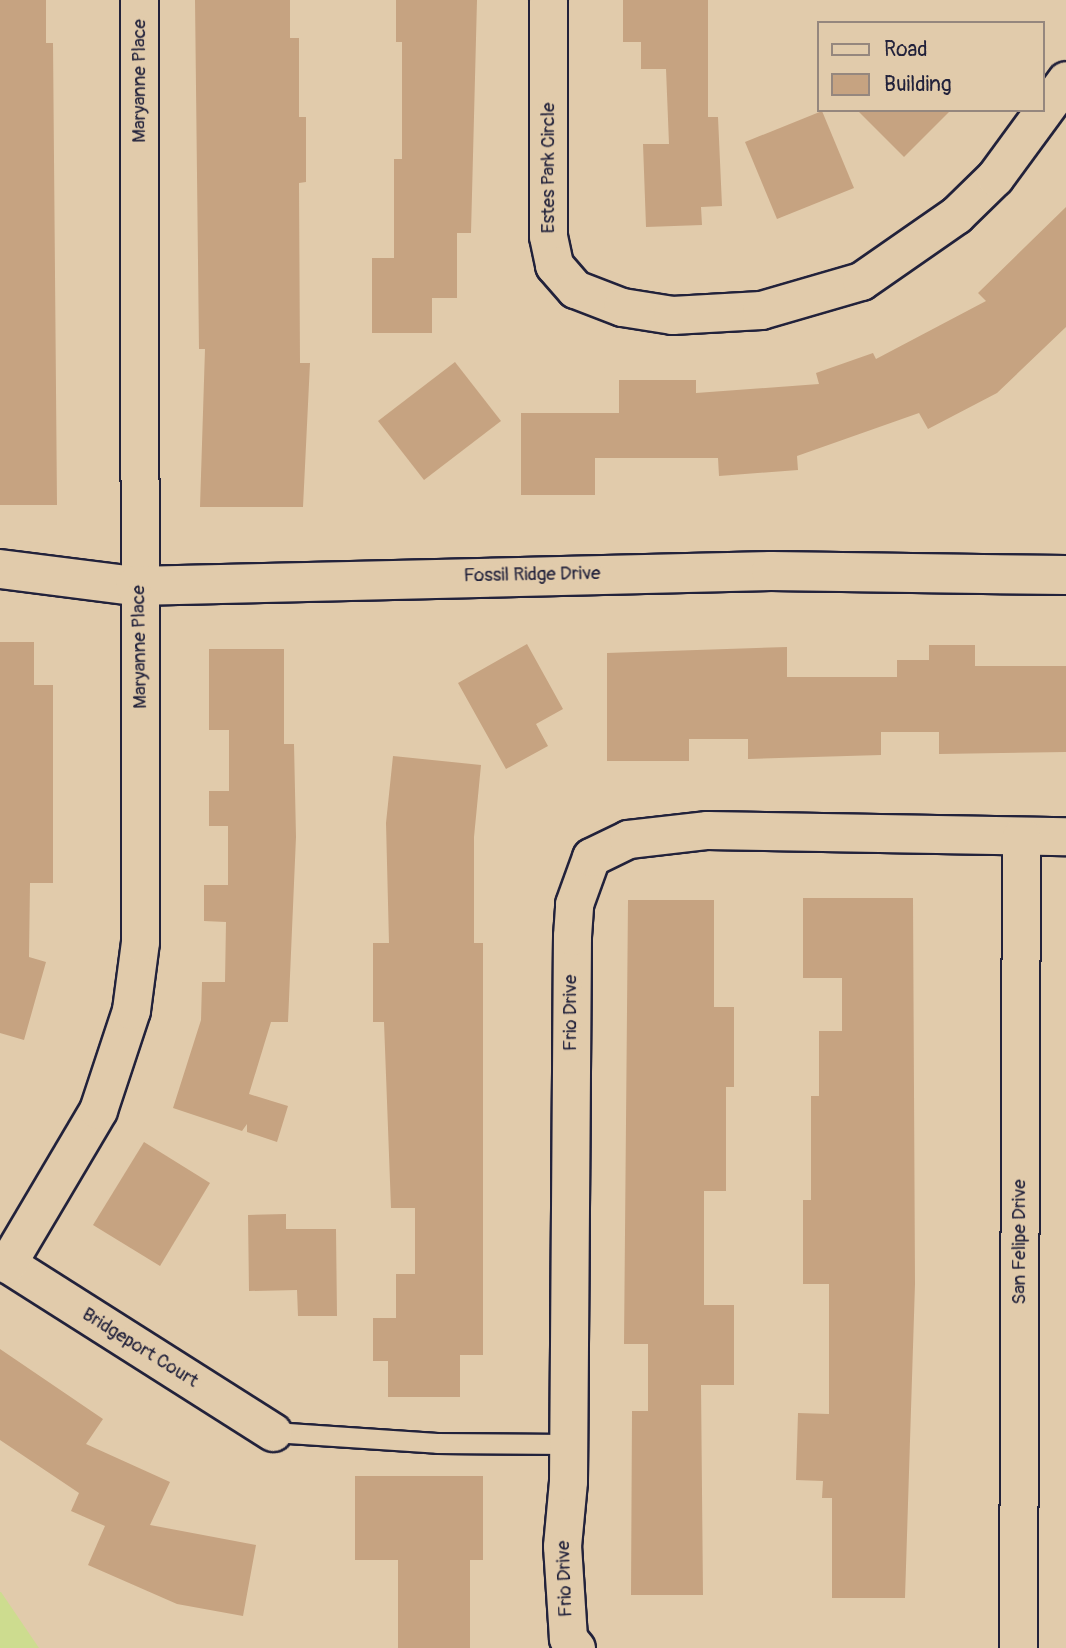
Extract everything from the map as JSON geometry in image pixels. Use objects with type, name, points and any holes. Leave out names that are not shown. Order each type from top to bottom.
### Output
[{"type":"street","name":"Maryanne Place","points":[[3,1261],[98,1110],[131,1010],[140,942],[143,763],[135,586],[143,566],[139,0]]},
{"type":"street","name":"Estes Park Circle","points":[[548,0],[548,236],[554,265],[575,289],[622,306],[672,315],[761,310],[861,281],[956,215],[995,177],[1043,112]]},
{"type":"street","name":"Estes Park Circle","points":[[1045,109],[1066,80]]},
{"type":"street","name":"Fossil Ridge Drive","points":[[0,569],[135,586],[771,571],[1066,575]]},
{"type":"street","name":"Frio Drive","points":[[576,1648],[568,1638],[562,1546],[568,1444],[572,936],[574,904],[591,857],[628,839],[708,830],[1066,836]]},
{"type":"street","name":"San Felipe Drive","points":[[1018,1648],[1021,836]]},
{"type":"street","name":"Bridgeport Court","points":[[3,1261],[273,1432]]},
{"type":"lane","points":[[273,1432],[437,1443],[568,1444]]},
{"type":"green space","points":[[1,1592],[39,1648],[0,1648]]},
{"type":"building","points":[[0,0],[46,0],[46,43],[53,43],[57,505],[0,505]]},
{"type":"building","points":[[195,0],[290,0],[290,38],[299,38],[299,117],[306,117],[306,182],[299,183],[300,363],[310,363],[303,507],[200,507],[205,349],[199,349]]},
{"type":"building","points":[[396,0],[477,0],[471,233],[457,233],[457,298],[432,298],[432,333],[372,333],[372,258],[394,258],[394,159],[402,159],[402,42],[396,42]]},
{"type":"building","points":[[623,0],[708,0],[708,117],[718,117],[722,206],[701,207],[702,225],[646,227],[643,144],[669,144],[666,69],[641,69],[641,42],[623,42]]},
{"type":"building","points":[[822,112],[854,188],[777,219],[745,142]]},
{"type":"building","points":[[859,112],[949,112],[904,157]]},
{"type":"building","points":[[1066,207],[1066,327],[997,393],[928,429],[919,413],[797,456],[798,470],[719,476],[718,458],[595,458],[595,495],[521,495],[521,413],[619,413],[619,380],[696,380],[696,393],[819,384],[816,373],[873,353],[876,359],[986,301],[978,293]]},
{"type":"building","points":[[455,362],[501,421],[424,480],[378,421]]},
{"type":"building","points":[[0,642],[34,642],[34,685],[53,685],[53,883],[30,883],[29,957],[46,962],[24,1040],[0,1033]]},
{"type":"building","points":[[527,644],[563,709],[536,724],[548,746],[506,769],[458,683]]},
{"type":"building","points":[[929,645],[975,645],[975,666],[1066,666],[1066,752],[939,754],[939,732],[881,732],[881,755],[748,759],[748,739],[689,739],[689,761],[607,761],[607,653],[787,647],[787,677],[897,677],[897,660],[929,660]]},
{"type":"building","points":[[209,649],[284,649],[284,744],[294,744],[296,837],[288,1022],[271,1022],[249,1094],[288,1106],[277,1142],[247,1132],[247,1124],[242,1131],[173,1108],[201,1020],[202,982],[225,982],[226,922],[204,921],[204,885],[228,885],[228,826],[209,826],[209,791],[229,791],[229,730],[209,730]]},
{"type":"building","points":[[393,756],[481,765],[474,837],[474,943],[483,943],[483,1355],[460,1355],[460,1397],[388,1397],[388,1361],[373,1361],[373,1318],[396,1318],[396,1274],[415,1274],[415,1208],[391,1208],[384,1022],[373,1022],[373,943],[389,943],[386,823]]},
{"type":"building","points":[[803,898],[913,898],[915,1284],[905,1598],[832,1598],[832,1498],[822,1498],[823,1481],[796,1480],[798,1413],[829,1414],[829,1284],[803,1284],[803,1200],[811,1200],[811,1096],[819,1096],[819,1031],[842,1031],[842,978],[803,978]]},
{"type":"building","points":[[628,900],[714,900],[714,1007],[734,1007],[734,1087],[726,1087],[726,1191],[704,1191],[704,1305],[734,1305],[734,1385],[701,1385],[703,1595],[631,1595],[632,1411],[648,1411],[648,1344],[624,1344]]},
{"type":"building","points":[[144,1142],[210,1183],[160,1266],[93,1225]]},
{"type":"building","points":[[286,1214],[286,1229],[336,1229],[337,1316],[298,1316],[297,1290],[249,1291],[248,1215]]},
{"type":"building","points":[[0,1349],[103,1419],[86,1444],[170,1482],[150,1525],[256,1545],[243,1616],[177,1604],[88,1565],[105,1526],[71,1511],[79,1493],[0,1440]]},
{"type":"building","points":[[355,1476],[483,1476],[483,1560],[470,1560],[470,1648],[398,1648],[398,1560],[355,1560]]}]
